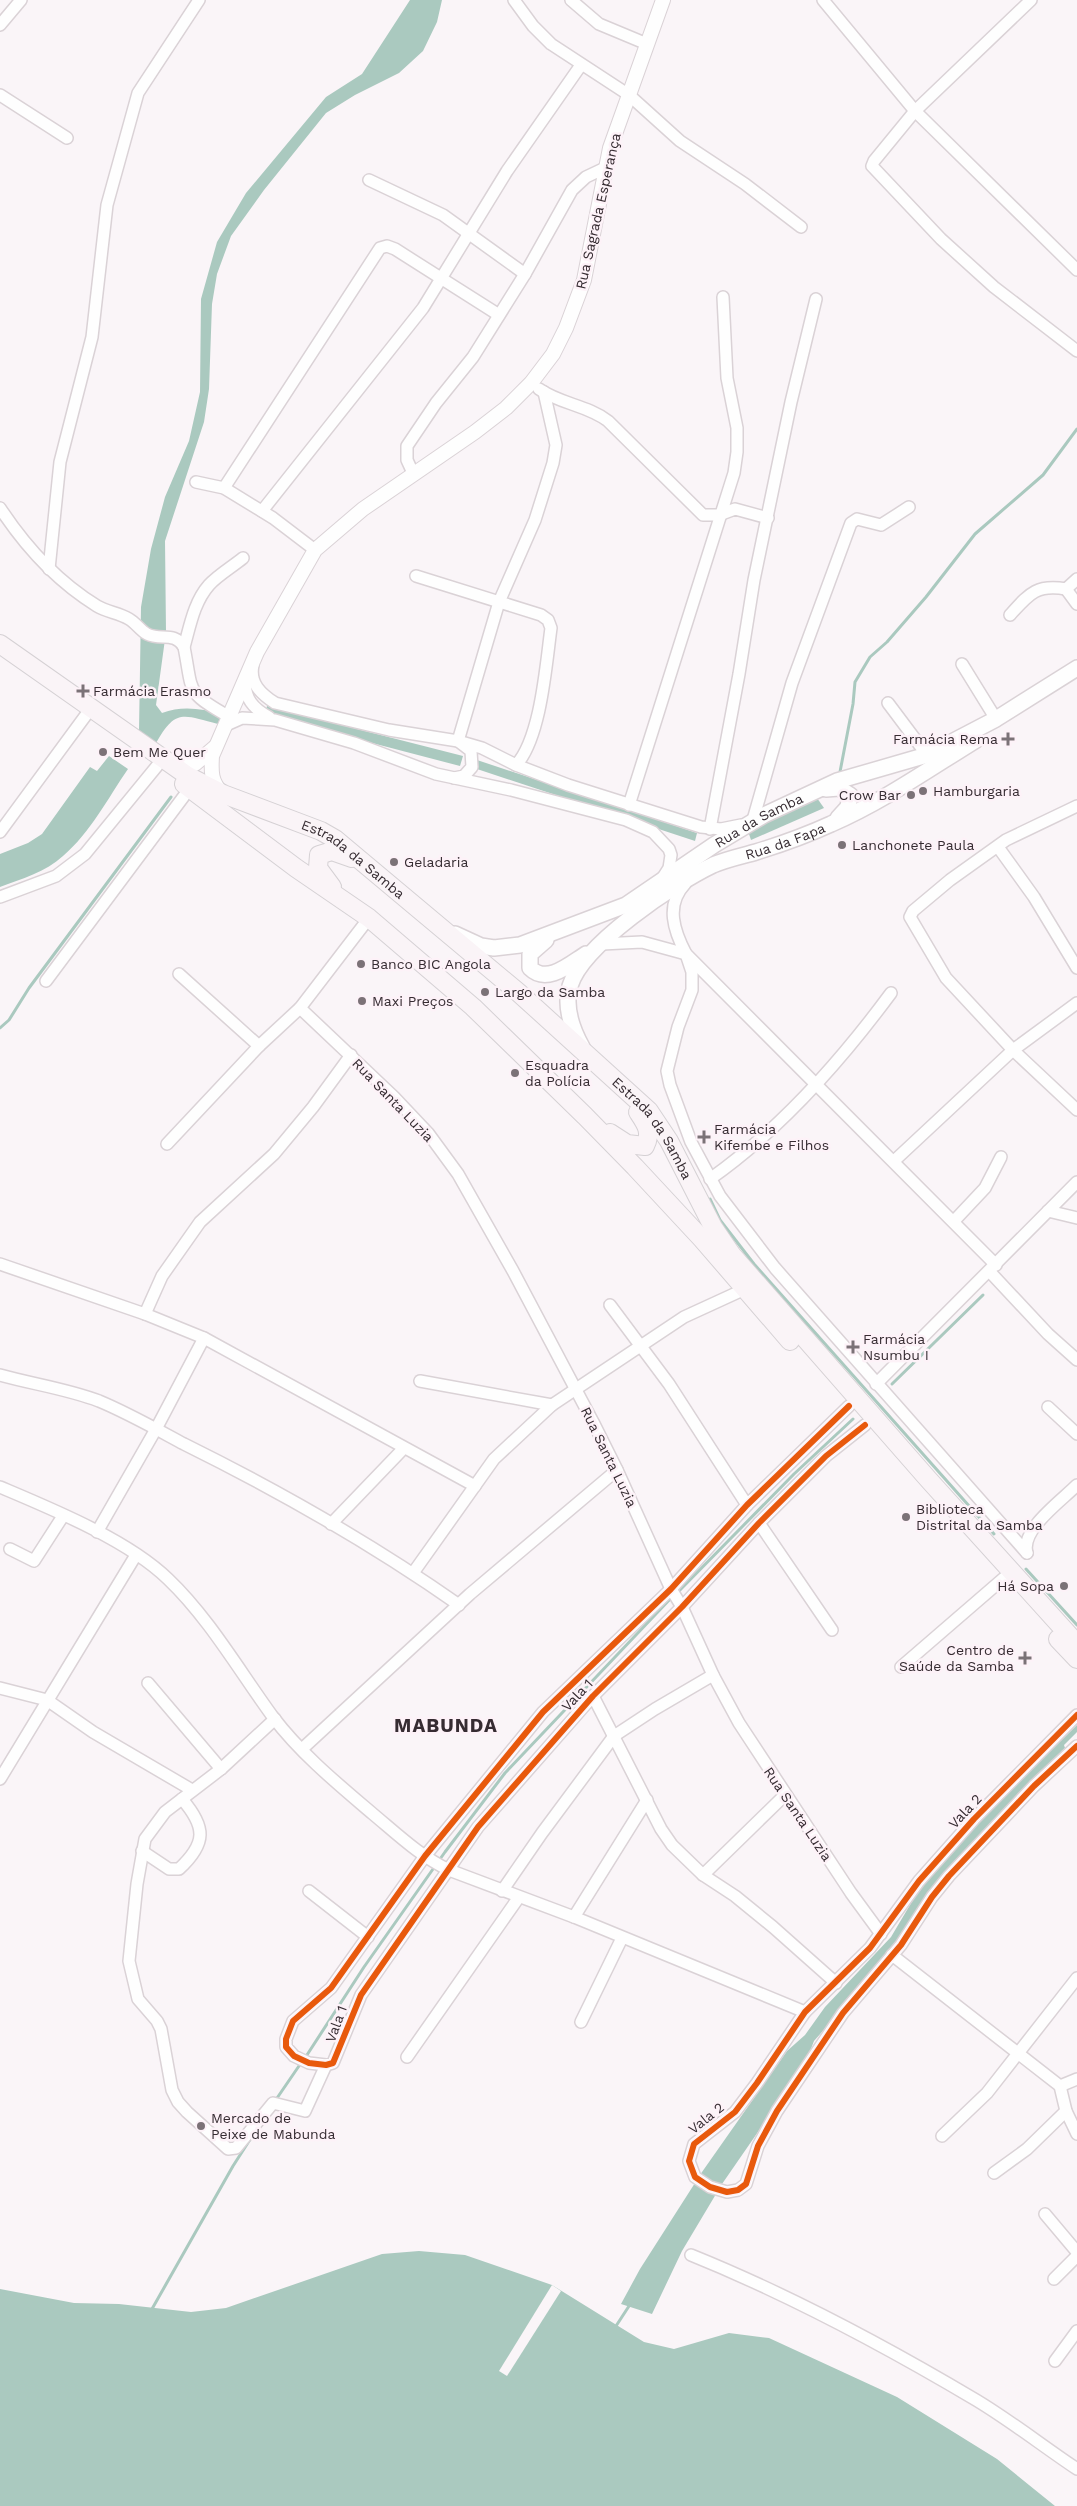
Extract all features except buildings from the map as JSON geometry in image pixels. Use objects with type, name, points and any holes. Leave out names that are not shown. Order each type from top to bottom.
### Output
[{"type":"main road","name":"Estrada da Samba","points":[[0,644],[158,761],[190,788],[296,868],[369,918],[473,1008],[585,1116],[702,1239],[865,1425],[1077,1660]]},
{"type":"main road","name":"Estrada da Samba","points":[[0,653],[86,715],[128,740]]},
{"type":"main road","name":"Rua da Samba","points":[[441,926],[467,941],[494,948],[520,945],[579,925],[626,905],[714,845],[758,818],[850,777],[907,763],[927,755],[996,719],[1077,668]]},
{"type":"main road","name":"Rua da Fapa","points":[[584,1052],[571,1023],[569,993],[578,969],[602,944],[665,893],[683,880],[721,862],[820,829],[880,799],[1077,678]]},
{"type":"main road","name":"Estrada da Samba","points":[[158,761],[223,794],[321,831],[335,839],[441,926],[618,1082],[648,1111],[661,1127],[713,1227],[732,1255],[928,1479],[1077,1644]]},
{"type":"main road","points":[[803,798],[833,788],[845,790],[850,795],[851,801],[845,813],[820,829]]},
{"type":"main road","points":[[348,903],[326,881],[318,868],[319,855],[332,851],[372,868]]},
{"type":"main road","points":[[579,925],[533,949],[529,959],[530,968],[537,974],[550,974],[559,971],[602,944]]},
{"type":"main road","points":[[585,1116],[627,1144],[645,1146],[649,1138],[648,1128],[618,1082]]},
{"type":"street","points":[[1,22],[21,0]]},
{"type":"street","points":[[49,569],[60,462],[92,337],[107,205],[138,93],[199,0]]},
{"type":"street","points":[[514,0],[532,26],[545,38],[581,65],[629,95],[680,140],[730,174],[801,227]]},
{"type":"street","points":[[571,0],[599,24],[647,44]]},
{"type":"street","points":[[823,0],[915,111],[1077,270]]},
{"type":"street","name":"Rua Sagrada Esperança","points":[[223,794],[214,785],[211,771],[212,756],[256,652],[315,550],[350,518],[475,432],[506,408],[531,383],[553,354],[576,304],[592,247],[605,168],[660,1]]},
{"type":"street","points":[[1026,2],[915,111],[874,161],[873,169],[941,239],[981,275],[1077,350]]},
{"type":"street","points":[[262,511],[423,308],[507,171],[581,65]]},
{"type":"street","points":[[0,95],[67,138]]},
{"type":"street","points":[[413,473],[407,460],[407,446],[436,403],[473,357],[525,274],[572,190],[586,177],[605,168]]},
{"type":"street","points":[[369,180],[443,216],[469,232],[525,274]]},
{"type":"street","points":[[224,488],[380,248],[387,246],[395,249],[499,315]]},
{"type":"street","points":[[629,805],[719,515],[730,490],[737,452],[737,428],[727,378],[723,297]]},
{"type":"street","points":[[710,829],[739,674],[749,604],[791,402],[816,299]]},
{"type":"street","points":[[531,383],[544,392],[600,415],[699,512],[708,517],[735,509],[768,518]]},
{"type":"street","points":[[458,742],[499,602],[535,520],[553,463],[556,445],[544,392]]},
{"type":"street","points":[[196,482],[224,488],[262,511],[315,550]]},
{"type":"street","points":[[256,652],[252,670],[253,678],[262,695],[274,703],[389,730],[482,748],[516,765],[568,785],[629,805],[710,829],[734,827],[758,818],[792,683],[851,523],[857,519],[881,525],[909,507]]},
{"type":"street","points":[[0,508],[49,569],[98,606],[128,618],[138,628],[181,642],[184,647],[191,686],[195,695],[226,720],[242,718],[275,720],[354,743],[451,779],[496,786],[626,820],[653,832],[665,842],[671,855],[666,875],[653,888]]},
{"type":"street","points":[[184,647],[196,607],[204,592],[217,578],[242,558]]},
{"type":"street","points":[[416,576],[545,617],[550,628],[534,728],[521,759],[516,765]]},
{"type":"street","points":[[1066,589],[1077,579]]},
{"type":"street","points":[[1010,615],[1030,593],[1052,587],[1066,589],[1077,604]]},
{"type":"street","points":[[962,664],[996,719]]},
{"type":"street","points":[[247,675],[245,685],[250,702],[254,708],[275,720]]},
{"type":"street","points":[[888,703],[927,755]]},
{"type":"street","points":[[0,832],[86,715]]},
{"type":"street","points":[[451,779],[459,778],[470,772],[474,761],[471,751],[458,742]]},
{"type":"street","points":[[0,897],[56,876],[85,854],[158,761],[195,764],[217,744]]},
{"type":"street","points":[[46,981],[190,788]]},
{"type":"street","points":[[1077,806],[1006,840],[943,885],[913,912],[910,917],[946,978],[1013,1050],[1077,1110]]},
{"type":"street","points":[[998,847],[1043,910],[1077,968]]},
{"type":"street","points":[[703,871],[684,885],[676,894],[673,906],[676,930],[686,954],[954,1221],[1048,1334],[1077,1360]]},
{"type":"street","points":[[168,1144],[259,1046],[300,1008],[369,918]]},
{"type":"street","points":[[602,944],[642,942],[686,954]]},
{"type":"street","name":"Estrada da Samba","points":[[686,954],[692,972],[692,990],[678,1027],[667,1072],[691,1142],[710,1179],[752,1241],[876,1384],[1004,1527]]},
{"type":"street","points":[[179,974],[259,1046]]},
{"type":"street","points":[[710,1179],[756,1143],[817,1083],[891,993]]},
{"type":"street","points":[[894,1161],[1013,1050],[1077,1003]]},
{"type":"street","name":"Rua Santa Luzia","points":[[300,1008],[351,1055],[428,1133],[458,1174],[513,1271],[617,1470],[672,1591],[738,1723],[881,1934]]},
{"type":"street","points":[[145,1314],[162,1276],[200,1222],[274,1154],[313,1107],[351,1055]]},
{"type":"street","points":[[954,1221],[985,1188],[1001,1156]]},
{"type":"street","points":[[876,1384],[1077,1182]]},
{"type":"street","points":[[1048,1211],[1077,1218]]},
{"type":"street","points":[[0,1264],[145,1314],[204,1338],[475,1486]]},
{"type":"street","points":[[413,1573],[494,1459],[552,1405],[684,1317],[745,1289]]},
{"type":"street","points":[[610,1305],[668,1384],[747,1505]]},
{"type":"street","points":[[97,1532],[156,1429],[204,1338]]},
{"type":"street","points":[[0,1375],[98,1401],[156,1429],[233,1468],[331,1524],[413,1573],[459,1605]]},
{"type":"street","points":[[420,1381],[552,1405]]},
{"type":"street","name":"Vala 1","points":[[849,1406],[747,1505],[672,1591],[543,1712],[428,1858],[331,1988],[293,2021],[286,2039],[286,2046],[294,2056],[309,2063],[326,2065],[333,2063],[361,1995],[446,1869],[478,1827],[593,1696],[759,1523],[826,1456],[865,1425]]},
{"type":"street","points":[[1048,1407],[1077,1434]]},
{"type":"street","points":[[331,1524],[404,1448]]},
{"type":"street","points":[[302,1749],[459,1605],[535,1538],[617,1470]]},
{"type":"street","points":[[1004,1527],[1027,1553],[1025,1546],[1032,1529],[1077,1485]]},
{"type":"street","points":[[0,1487],[97,1532],[136,1554],[168,1579],[189,1602],[275,1719],[302,1749],[363,1806],[428,1858],[446,1869],[574,1917],[805,2012]]},
{"type":"street","points":[[10,1549],[34,1561],[62,1516]]},
{"type":"street","points":[[759,1523],[832,1630]]},
{"type":"street","points":[[1004,1527],[1013,1531],[1032,1529]]},
{"type":"street","points":[[0,1779],[136,1554]]},
{"type":"street","points":[[901,1667],[1004,1578]]},
{"type":"street","points":[[502,1891],[542,1833],[614,1736],[713,1675]]},
{"type":"street","points":[[148,1683],[221,1769]]},
{"type":"street","points":[[0,1688],[47,1700],[107,1740],[192,1790]]},
{"type":"street","points":[[593,1696],[661,1829],[672,1845],[703,1875],[735,1896],[766,1921],[836,1983]]},
{"type":"street","name":"Vala 2","points":[[1077,1715],[974,1819],[919,1882],[881,1934],[836,1983],[805,2012],[758,2083],[735,2112],[694,2144],[689,2161],[695,2177],[710,2187],[727,2192],[738,2190],[746,2184],[758,2146],[778,2111],[843,2012],[892,1955],[949,1876],[1034,1786],[1077,1746]]},
{"type":"street","points":[[275,1719],[221,1769],[164,1812],[145,1839],[129,1962],[138,1999],[158,2021],[161,2029],[172,2090],[187,2112],[213,2137],[231,2150],[236,2148],[270,2104],[278,2103],[305,2111],[326,2065]]},
{"type":"street","points":[[703,1875],[785,1795]]},
{"type":"street","points":[[142,1852],[169,1869],[179,1869],[192,1857],[200,1843],[201,1828],[194,1813],[182,1799]]},
{"type":"street","points":[[574,1917],[647,1800]]},
{"type":"street","points":[[310,1891],[368,1937]]},
{"type":"street","points":[[407,2057],[519,1897]]},
{"type":"street","points":[[581,2022],[622,1938]]},
{"type":"street","points":[[892,1955],[1060,2086],[1066,2111],[1077,2134]]},
{"type":"street","points":[[942,2136],[987,2092],[1077,1978]]},
{"type":"street","points":[[1060,2086],[1077,2079]]},
{"type":"street","points":[[994,2172],[1027,2149],[1066,2111]]},
{"type":"street","points":[[1045,2214],[1077,2252]]},
{"type":"street","points":[[691,2255],[784,2295],[978,2401],[1077,2470]]},
{"type":"street","points":[[1054,2279],[1077,2256]]},
{"type":"street","points":[[1055,2361],[1077,2331]]},
{"type":"shaded area","points":[[410,0],[442,0],[437,22],[423,51],[399,73],[355,95],[326,113],[264,190],[231,236],[217,274],[212,304],[209,389],[204,422],[165,541],[166,632],[156,705],[162,713],[184,708],[222,713],[218,724],[195,718],[180,717],[168,725],[155,745],[139,731],[141,607],[151,549],[165,497],[189,441],[200,392],[201,299],[217,242],[246,193],[326,97],[362,74]]},
{"type":"shaded area","points":[[267,706],[463,756],[460,766],[265,715]]},
{"type":"shaded area","points":[[109,756],[128,769],[82,837],[56,862],[33,875],[0,887],[0,854],[28,843],[42,834],[90,767],[97,771]]},
{"type":"shaded area","points":[[477,760],[697,833],[695,841],[474,768]]},
{"type":"shaded area","points":[[817,798],[824,808],[751,840],[748,831]]},
{"type":"shaded area","points":[[1077,1725],[1077,1732],[1064,1745],[1065,1748],[990,1823],[973,1849],[900,1943],[814,2041],[805,2064],[722,2184],[682,2251],[652,2314],[621,2304],[640,2269],[702,2172],[787,2051],[805,2035],[825,2007],[891,1937],[920,1888],[983,1816]]},
{"type":"shaded area","points":[[419,2251],[465,2255],[552,2285],[644,2342],[674,2349],[729,2333],[769,2338],[897,2397],[997,2459],[1055,2506],[0,2506],[0,2289],[74,2303],[119,2304],[191,2312],[226,2308],[382,2254]]},
{"type":"pier","points":[[552,2285],[561,2291],[507,2376],[499,2371]]},
{"type":"waterway","points":[[839,777],[853,704],[855,682],[870,657],[887,642],[926,597],[975,534],[1043,475],[1077,429]]},
{"type":"waterway","points":[[0,1028],[9,1020],[29,988],[171,797]]},
{"type":"waterway","points":[[710,1199],[720,1220],[754,1264],[994,1534]]},
{"type":"waterway","points":[[892,1384],[983,1295]]},
{"type":"waterway","points":[[677,1593],[794,1474],[853,1419]]},
{"type":"waterway","points":[[1026,1569],[1077,1625]]},
{"type":"waterway","points":[[305,2058],[364,1967],[445,1852],[505,1773],[672,1597]]},
{"type":"waterway","points":[[275,2101],[301,2063]]},
{"type":"waterway","points":[[152,2309],[233,2166],[251,2138]]},
{"type":"waterway","points":[[616,2326],[631,2303]]},
{"type":"cycle path","points":[[849,1406],[747,1505],[671,1589],[543,1712],[425,1856],[331,1988],[293,2021],[286,2039],[286,2047],[294,2056],[309,2063],[326,2065],[333,2063],[361,1995],[478,1827],[593,1696],[682,1607],[759,1523],[826,1456],[865,1425]]},
{"type":"cycle path","points":[[1077,1715],[974,1819],[919,1881],[870,1948],[805,2012],[735,2112],[694,2144],[689,2161],[695,2177],[710,2187],[727,2192],[738,2190],[746,2184],[758,2146],[777,2111],[843,2013],[901,1945],[932,1897],[949,1876],[1034,1786],[1077,1746]]},
{"type":"place","name":"Farmácia Erasmo","points":[[83,691]]},
{"type":"place","name":"Farmácia Rema","points":[[1008,739]]},
{"type":"place","name":"Bem Me Quer","points":[[103,752]]},
{"type":"place","name":"Hamburgaria","points":[[923,791]]},
{"type":"place","name":"Crow Bar","points":[[911,795]]},
{"type":"place","name":"Lanchonete Paula","points":[[842,845]]},
{"type":"place","name":"Geladaria","points":[[394,862]]},
{"type":"place","name":"Banco BIC Angola","points":[[361,964]]},
{"type":"place","name":"Largo da Samba","points":[[485,992]]},
{"type":"place","name":"Maxi Preços","points":[[362,1001]]},
{"type":"place","name":"Esquadra da Polícia","points":[[515,1073]]},
{"type":"place","name":"Farmácia Kifembe e Filhos","points":[[704,1137]]},
{"type":"place","name":"Farmácia Nsumbu I","points":[[853,1347]]},
{"type":"place","name":"Biblioteca Distrital da Samba","points":[[906,1517]]},
{"type":"place","name":"Há Sopa","points":[[1064,1586]]},
{"type":"place","name":"Centro de Saúde da Samba","points":[[1025,1658]]},
{"type":"place","name":"Mercado de Peixe de Mabunda","points":[[201,2126]]},
{"type":"district","name":"MABUNDA","points":[[446,1725]]}]
